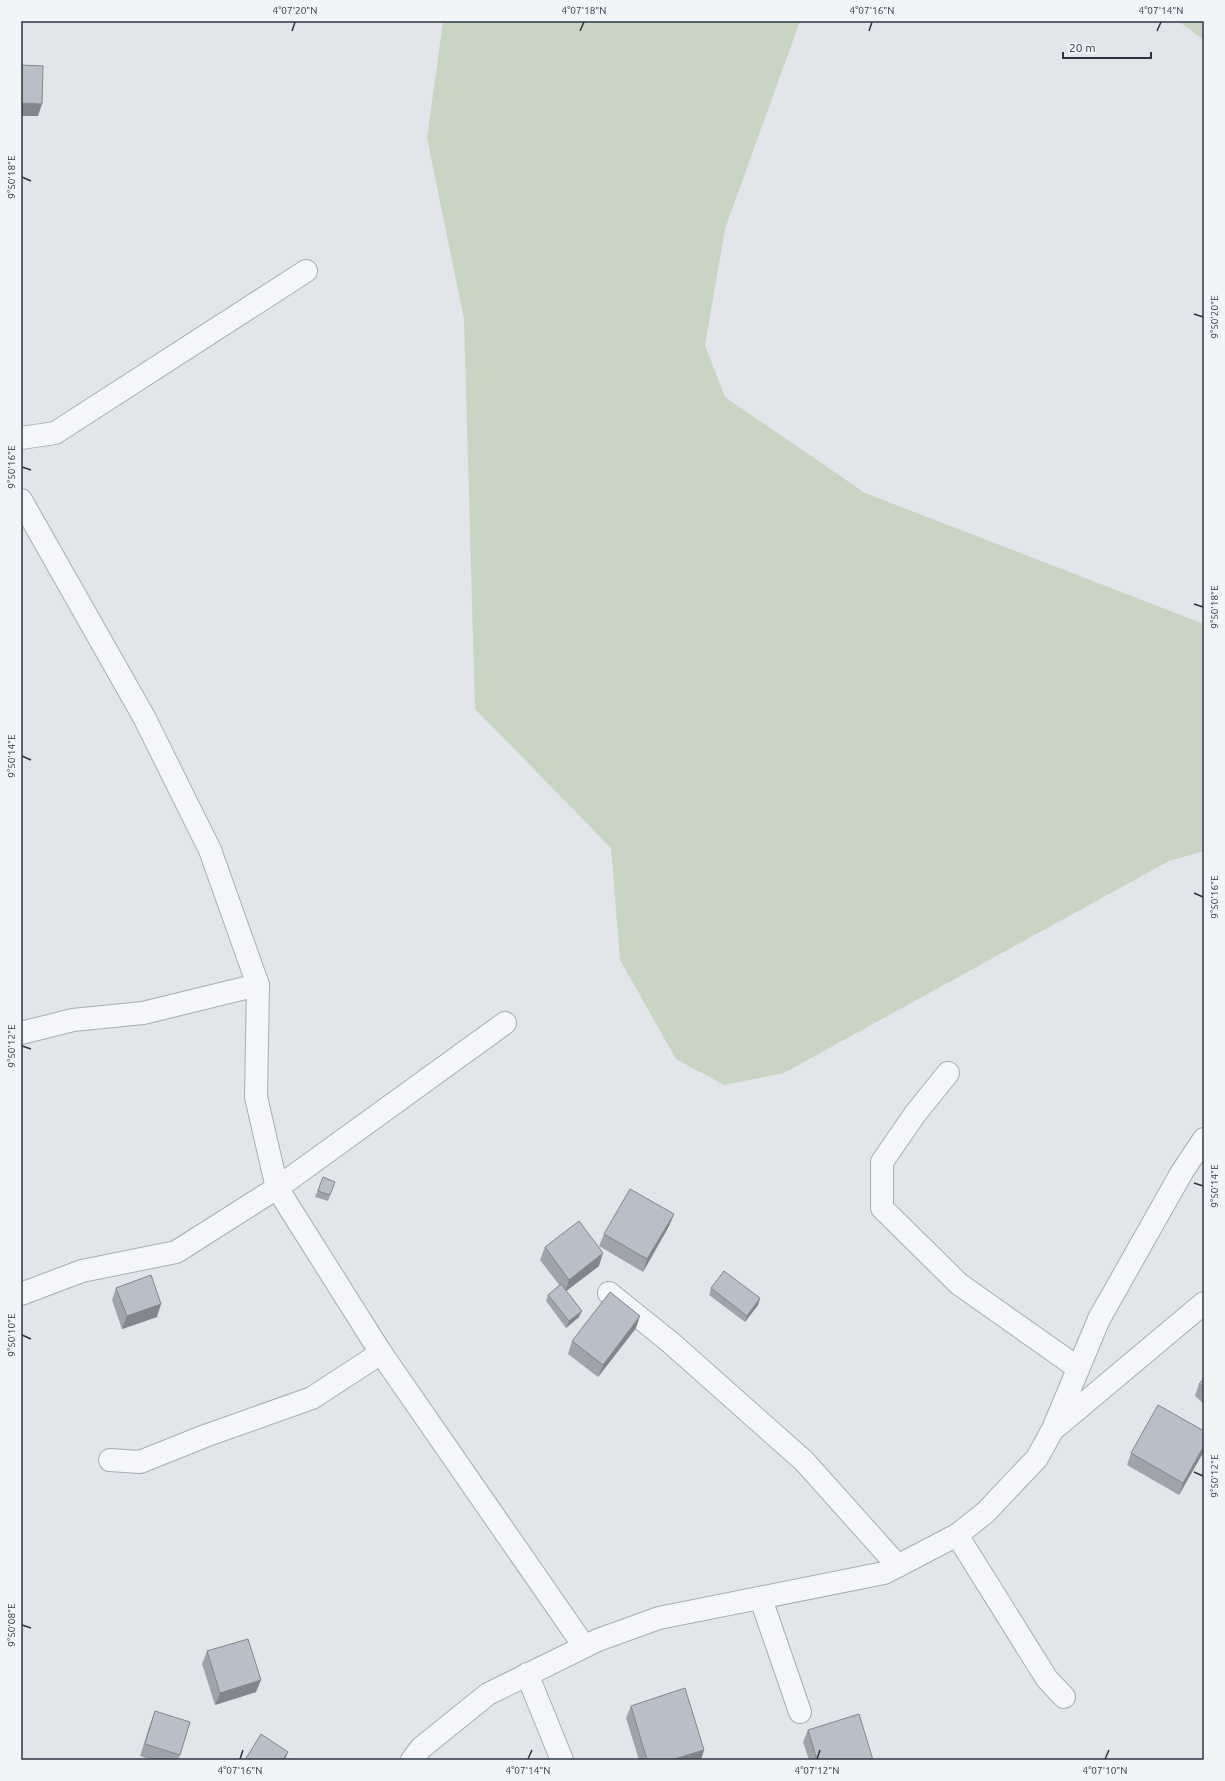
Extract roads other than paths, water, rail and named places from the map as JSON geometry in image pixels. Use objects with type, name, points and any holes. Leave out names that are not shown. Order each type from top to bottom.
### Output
[{"type":"street","points":[[21,438],[55,433],[306,271]]},
{"type":"street","points":[[21,500],[144,717],[210,850],[258,985],[256,1097],[277,1188],[381,1353],[584,1646]]},
{"type":"street","points":[[21,1033],[73,1020],[143,1013],[258,985]]},
{"type":"street","points":[[21,1294],[82,1271],[176,1252],[277,1188],[505,1024]]},
{"type":"street","points":[[948,1073],[915,1114],[882,1162],[882,1208],[959,1284],[1078,1368]]},
{"type":"street","points":[[412,1760],[421,1748],[488,1694],[598,1640],[658,1618],[761,1599],[884,1573],[957,1535],[985,1513],[1037,1458],[1053,1429],[1099,1319],[1182,1172],[1204,1139]]},
{"type":"street","points":[[608,1293],[670,1342],[804,1461],[898,1566]]},
{"type":"street","points":[[1053,1429],[1204,1303]]},
{"type":"street","points":[[110,1460],[140,1462],[205,1436],[312,1398],[381,1353]]},
{"type":"street","points":[[957,1535],[1047,1679],[1064,1697]]},
{"type":"street","points":[[761,1599],[800,1712]]},
{"type":"street","points":[[527,1674],[562,1760]]}]
